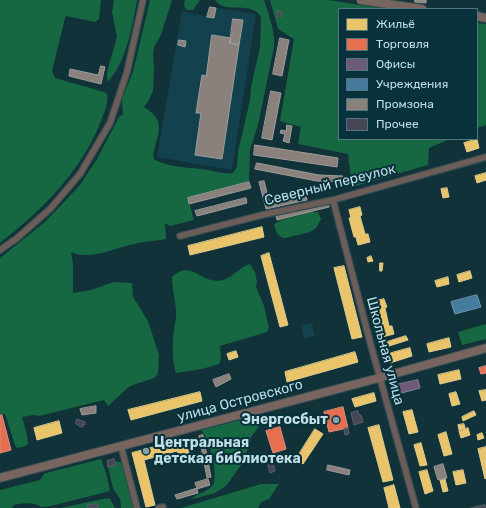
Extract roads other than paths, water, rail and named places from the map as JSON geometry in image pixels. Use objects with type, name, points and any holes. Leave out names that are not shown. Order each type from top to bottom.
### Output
[{"type":"main road","points":[[361,0],[415,8]]},
{"type":"main road","name":"улица Островского","points":[[0,478],[379,378],[486,348]]},
{"type":"street","points":[[0,250],[16,239],[50,209],[80,174],[110,123],[127,72],[143,0]]},
{"type":"street","name":"Северный переулок","points":[[180,236],[262,215],[333,200],[486,157]]},
{"type":"street","name":"Школьная улица","points":[[333,200],[379,378],[416,508]]},
{"type":"street","points":[[120,446],[137,508]]},
{"type":"place","name":"Энергосбыт","points":[[336,420]]},
{"type":"place","name":"Центральная детская библиотека","points":[[146,451]]}]
